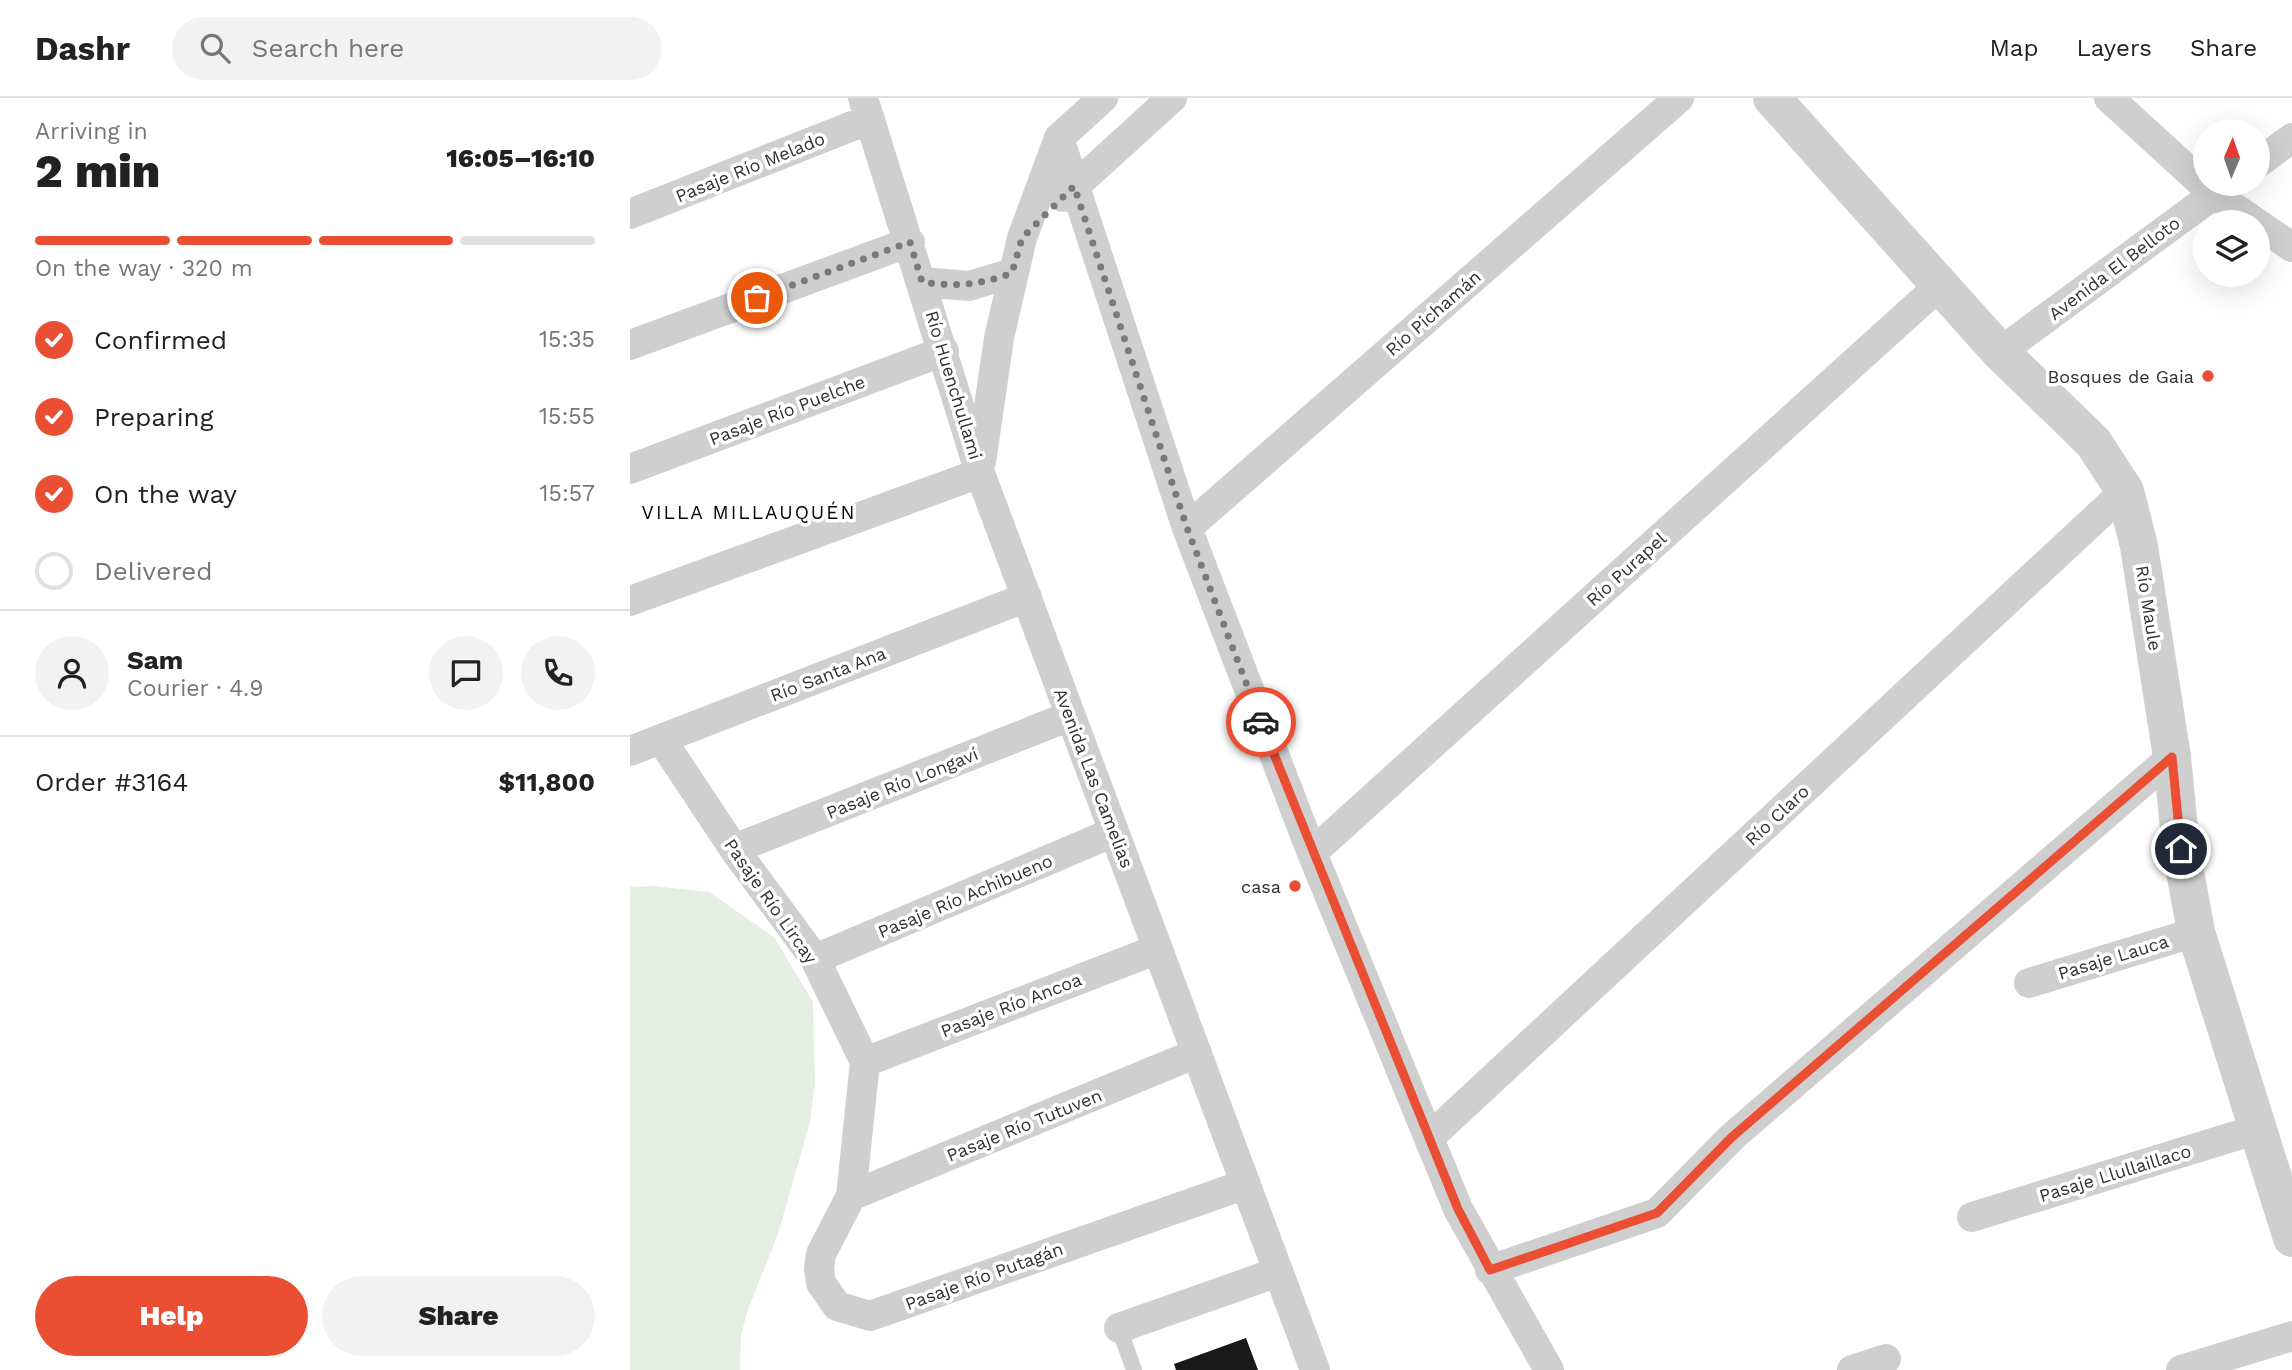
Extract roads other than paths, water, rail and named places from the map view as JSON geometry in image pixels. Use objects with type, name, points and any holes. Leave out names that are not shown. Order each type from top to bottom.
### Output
[{"type":"street","name":"Avenida Las Camelias","points":[[1103,98],[1059,138],[1022,238],[999,338],[980,472],[1315,1370]]},
{"type":"street","name":"Avenida Las Camelias","points":[[1022,238],[1074,186],[1172,98]]},
{"type":"street","name":"Río Pichamán","points":[[1187,528],[1679,98]]},
{"type":"street","name":"Río Maule","points":[[1772,98],[2000,352],[2093,442],[2125,491],[2139,546],[2172,757],[2181,849],[2196,932],[2292,1238]]},
{"type":"street","points":[[2109,98],[2193,166]]},
{"type":"street","name":"Pasaje Río Melado","points":[[630,214],[867,109]]},
{"type":"street","name":"Río Huenchullami","points":[[867,109],[980,472]]},
{"type":"street","points":[[1059,138],[1187,528],[1312,853],[1458,1209],[1490,1270],[1549,1370]]},
{"type":"street","points":[[2270,154],[2292,138]]},
{"type":"street","name":"Avenida El Belloto","points":[[2000,352],[2212,196]]},
{"type":"street","points":[[2228,196],[2243,210]]},
{"type":"street","points":[[2270,232],[2292,247]]},
{"type":"street","points":[[630,345],[910,242]]},
{"type":"street","points":[[922,282],[969,286],[1012,273]]},
{"type":"street","name":"Río Purapel","points":[[1312,853],[1940,285]]},
{"type":"street","name":"Pasaje Río Puelche","points":[[630,469],[944,351]]},
{"type":"street","points":[[630,601],[980,472]]},
{"type":"street","name":"Río Claro","points":[[1429,1138],[2125,491]]},
{"type":"street","name":"Río Santa Ana","points":[[630,751],[1027,597]]},
{"type":"street","name":"Pasaje Río Longaví","points":[[734,849],[1070,716]]},
{"type":"street","name":"Pasaje Río Lircay","points":[[661,739],[734,849],[815,959],[864,1062]]},
{"type":"street","points":[[1490,1270],[1657,1213],[1732,1137],[2172,757]]},
{"type":"street","name":"Pasaje Río Achibueno","points":[[815,959],[1114,832]]},
{"type":"street","name":"Pasaje Lauca","points":[[2029,983],[2196,932]]},
{"type":"street","name":"Pasaje Río Ancoa","points":[[864,1062],[1158,948]]},
{"type":"street","name":"Pasaje Río Tutuven","points":[[851,1196],[1197,1053]]},
{"type":"street","points":[[851,1196],[864,1062]]},
{"type":"street","name":"Pasaje Llullaillaco","points":[[1972,1217],[2258,1129]]},
{"type":"street","name":"Pasaje Río Putagán","points":[[851,1196],[821,1254],[820,1276],[828,1296],[837,1306],[870,1316],[1246,1184]]},
{"type":"street","points":[[1119,1328],[1279,1272]]},
{"type":"street","points":[[2180,1370],[2292,1336]]},
{"type":"street","points":[[1852,1370],[1886,1359]]},
{"type":"lane","points":[[1119,1328],[1134,1370]]},
{"type":"place","name":"Bosques de Gaia","points":[[2208,376]]},
{"type":"place","name":"casa","points":[[1295,886]]},
{"type":"district","name":"VILLA MILLAUQUÉN","points":[[749,512]]}]
